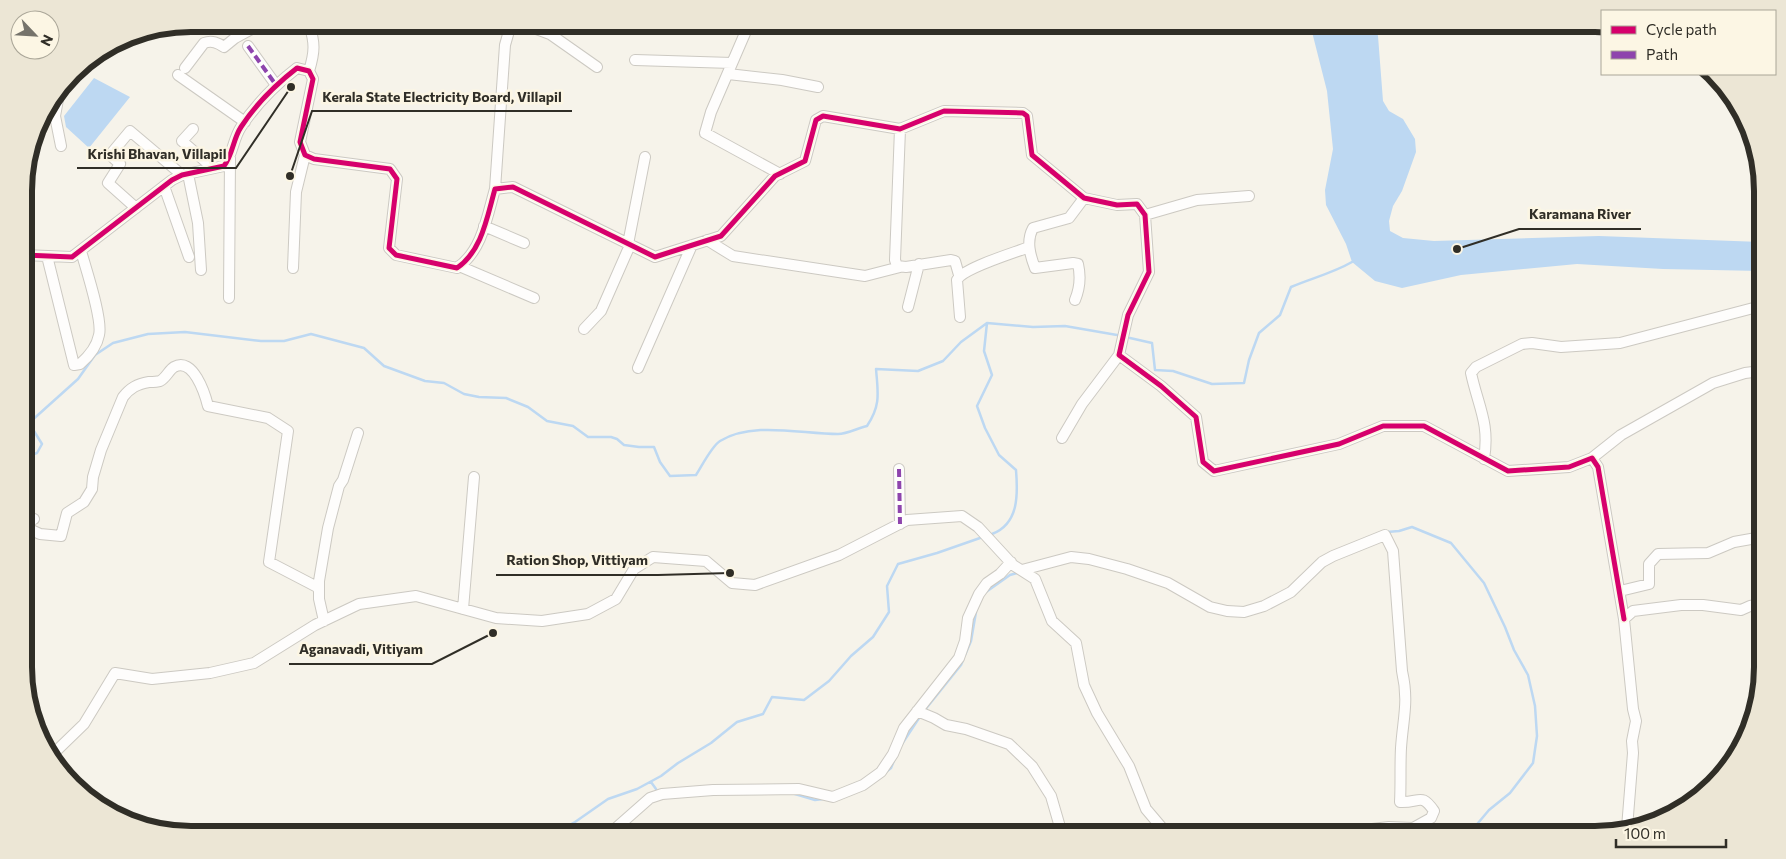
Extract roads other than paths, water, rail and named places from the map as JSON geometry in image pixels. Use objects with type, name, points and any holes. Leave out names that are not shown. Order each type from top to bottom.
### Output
[{"type":"street","points":[[244,33],[224,47],[213,42],[204,43],[181,71],[245,122]]},
{"type":"street","points":[[293,268],[296,192],[305,155],[300,142],[312,79],[309,71],[314,54],[311,33]]},
{"type":"street","points":[[305,155],[314,159],[390,169],[397,179],[389,248],[396,255],[457,268],[466,262],[480,239],[495,189],[505,45],[508,33]]},
{"type":"street","points":[[547,33],[597,67]]},
{"type":"street","points":[[745,33],[711,112],[705,134],[780,174]]},
{"type":"street","points":[[248,46],[276,85]]},
{"type":"street","points":[[635,60],[732,63]]},
{"type":"street","points":[[229,298],[230,158],[240,128],[276,85],[296,68],[309,71]]},
{"type":"street","points":[[728,74],[818,86]]},
{"type":"street","points":[[57,107],[55,116],[61,146]]},
{"type":"street","points":[[495,189],[513,187],[655,257],[721,236],[775,176],[805,161],[816,120],[823,116],[900,129],[944,112],[1023,113],[1027,116],[1032,155],[1084,198],[1117,204],[1137,204],[1145,215],[1150,272],[1128,316],[1119,355],[1082,404],[1062,438]]},
{"type":"street","points":[[193,129],[182,141],[213,168]]},
{"type":"street","points":[[900,129],[895,260],[897,266],[900,266]]},
{"type":"street","points":[[136,208],[108,182],[120,164],[110,155],[130,131],[185,174],[198,224],[201,270]]},
{"type":"street","points":[[584,329],[601,311],[629,244],[645,157]]},
{"type":"street","points":[[33,255],[72,257],[164,186],[185,174],[224,166],[230,158]]},
{"type":"street","points":[[164,186],[189,257]]},
{"type":"street","points":[[1145,215],[1197,200],[1248,196]]},
{"type":"street","points":[[1075,300],[1080,276],[1078,264],[1035,268],[1030,255],[1028,236],[1033,228],[1069,218],[1084,198]]},
{"type":"street","points":[[484,226],[524,243]]},
{"type":"street","points":[[706,240],[734,256],[865,276],[900,266],[955,261],[959,275],[957,286],[960,317]]},
{"type":"street","points":[[638,368],[692,245]]},
{"type":"street","points":[[959,275],[1029,247]]},
{"type":"street","points":[[47,256],[74,365],[80,364],[94,348],[100,335],[94,298],[81,251]]},
{"type":"street","points":[[908,307],[919,264]]},
{"type":"street","points":[[459,266],[534,298]]},
{"type":"street","points":[[1484,458],[1486,444],[1485,427],[1471,374],[1476,367],[1522,344],[1532,343],[1561,347],[1620,343],[1754,308]]},
{"type":"street","points":[[1119,355],[1161,386],[1196,417],[1204,462],[1214,471],[1339,444],[1383,426],[1424,426],[1508,471],[1569,467],[1592,458],[1621,435],[1713,383],[1754,372]]},
{"type":"street","points":[[32,530],[40,534],[61,536],[67,513],[84,502],[92,489],[93,477],[101,450],[122,397],[135,386],[160,381],[174,367],[184,365],[191,368],[194,376],[202,385],[208,406],[268,418],[288,431],[268,562],[319,584]]},
{"type":"street","points":[[324,621],[319,599],[319,584],[328,528],[339,486],[343,480],[358,433]]},
{"type":"street","points":[[1592,458],[1598,467],[1620,591],[1633,709],[1636,721],[1632,741],[1629,822]]},
{"type":"street","points":[[899,469],[900,524]]},
{"type":"street","points":[[463,609],[474,476]]},
{"type":"street","points":[[56,751],[84,724],[115,673],[152,678],[210,673],[254,663],[324,621],[359,604],[416,596],[496,618],[542,620],[588,614],[616,599],[634,569],[653,557],[706,562],[732,583],[755,584],[838,555],[907,520],[962,516],[978,527],[1011,562],[1034,579],[1052,621],[1076,643],[1084,685],[1097,713],[1129,766],[1146,809],[1160,826]]},
{"type":"street","points":[[1022,570],[1071,557],[1089,559],[1168,583],[1210,608],[1244,612],[1264,606],[1290,592],[1322,562],[1385,535],[1393,551],[1402,671],[1406,688],[1406,714],[1401,748],[1400,802],[1422,799],[1427,801],[1434,811],[1431,818],[1416,826]]},
{"type":"street","points":[[1620,591],[1649,584],[1649,564],[1658,554],[1708,553],[1734,542],[1754,538]]},
{"type":"street","points":[[617,827],[650,798],[662,794],[712,790],[799,789],[833,797],[863,784],[881,772],[893,754],[904,728],[921,713],[959,658],[965,641],[968,618],[979,594],[987,583],[1000,574],[1011,562]]},
{"type":"street","points":[[1624,619],[1633,611],[1681,605],[1703,605],[1741,610],[1754,605]]},
{"type":"street","points":[[921,713],[946,725],[966,729],[1009,744],[1032,766],[1051,796],[1060,826]]},
{"type":"water","points":[[1312,32],[1377,32],[1383,101],[1389,111],[1403,119],[1415,139],[1416,152],[1402,191],[1393,206],[1389,221],[1390,231],[1403,238],[1434,241],[1599,236],[1754,242],[1754,271],[1663,269],[1577,264],[1461,275],[1402,288],[1375,281],[1352,262],[1346,244],[1326,205],[1325,190],[1333,149],[1327,91]]},
{"type":"water","points":[[94,78],[130,97],[89,148],[66,127],[64,116]]},
{"type":"waterway","points":[[1130,338],[1152,343],[1155,370],[1173,371],[1212,384],[1244,383],[1249,360],[1259,333],[1280,315],[1291,287],[1352,262]]},
{"type":"waterway","points":[[33,420],[78,379],[95,355],[113,343],[148,334],[185,332],[261,341],[284,341],[311,334],[364,348],[384,366],[425,381],[444,383],[464,394],[479,397],[506,398],[528,407],[547,421],[573,426],[588,437],[611,437],[624,445],[654,447],[660,462],[670,476],[696,475],[717,444],[733,435],[747,431],[762,430],[838,434],[867,426],[877,405],[876,369],[918,371],[943,361],[961,342],[987,323]]},
{"type":"waterway","points":[[992,534],[1001,529],[1012,516],[1017,489],[1016,470],[999,455],[985,428],[977,406],[992,375],[984,351],[987,323],[1033,327],[1065,326],[1117,335]]},
{"type":"waterway","points":[[32,429],[42,444],[37,453],[32,455]]},
{"type":"waterway","points":[[1387,532],[1412,527],[1451,543],[1484,583],[1514,650],[1528,675],[1535,706],[1537,736],[1533,763],[1510,793],[1489,810],[1475,826]]},
{"type":"waterway","points":[[566,827],[608,799],[637,789],[661,776],[711,743],[737,722],[763,714],[772,697],[804,700],[829,681],[851,656],[873,637],[889,612],[887,586],[898,564],[980,538]]},
{"type":"waterway","points":[[986,592],[1010,575],[1017,573]]},
{"type":"waterway","points":[[965,655],[971,641],[976,612]]},
{"type":"waterway","points":[[924,711],[963,660]]},
{"type":"waterway","points":[[902,744],[921,715]]},
{"type":"waterway","points":[[886,772],[891,768],[895,758]]},
{"type":"waterway","points":[[651,782],[656,789]]},
{"type":"waterway","points":[[795,794],[815,800],[823,799]]},
{"type":"place","name":"Krishi Bhavan, Villapil","points":[[291,87]]},
{"type":"place","name":"Kerala State Electricity Board, Villapil","points":[[290,176]]},
{"type":"place","name":"Karamana River","points":[[1457,249]]},
{"type":"place","name":"Ration Shop, Vittiyam","points":[[730,573]]},
{"type":"place","name":"Aganavadi, Vitiyam","points":[[493,633]]}]
